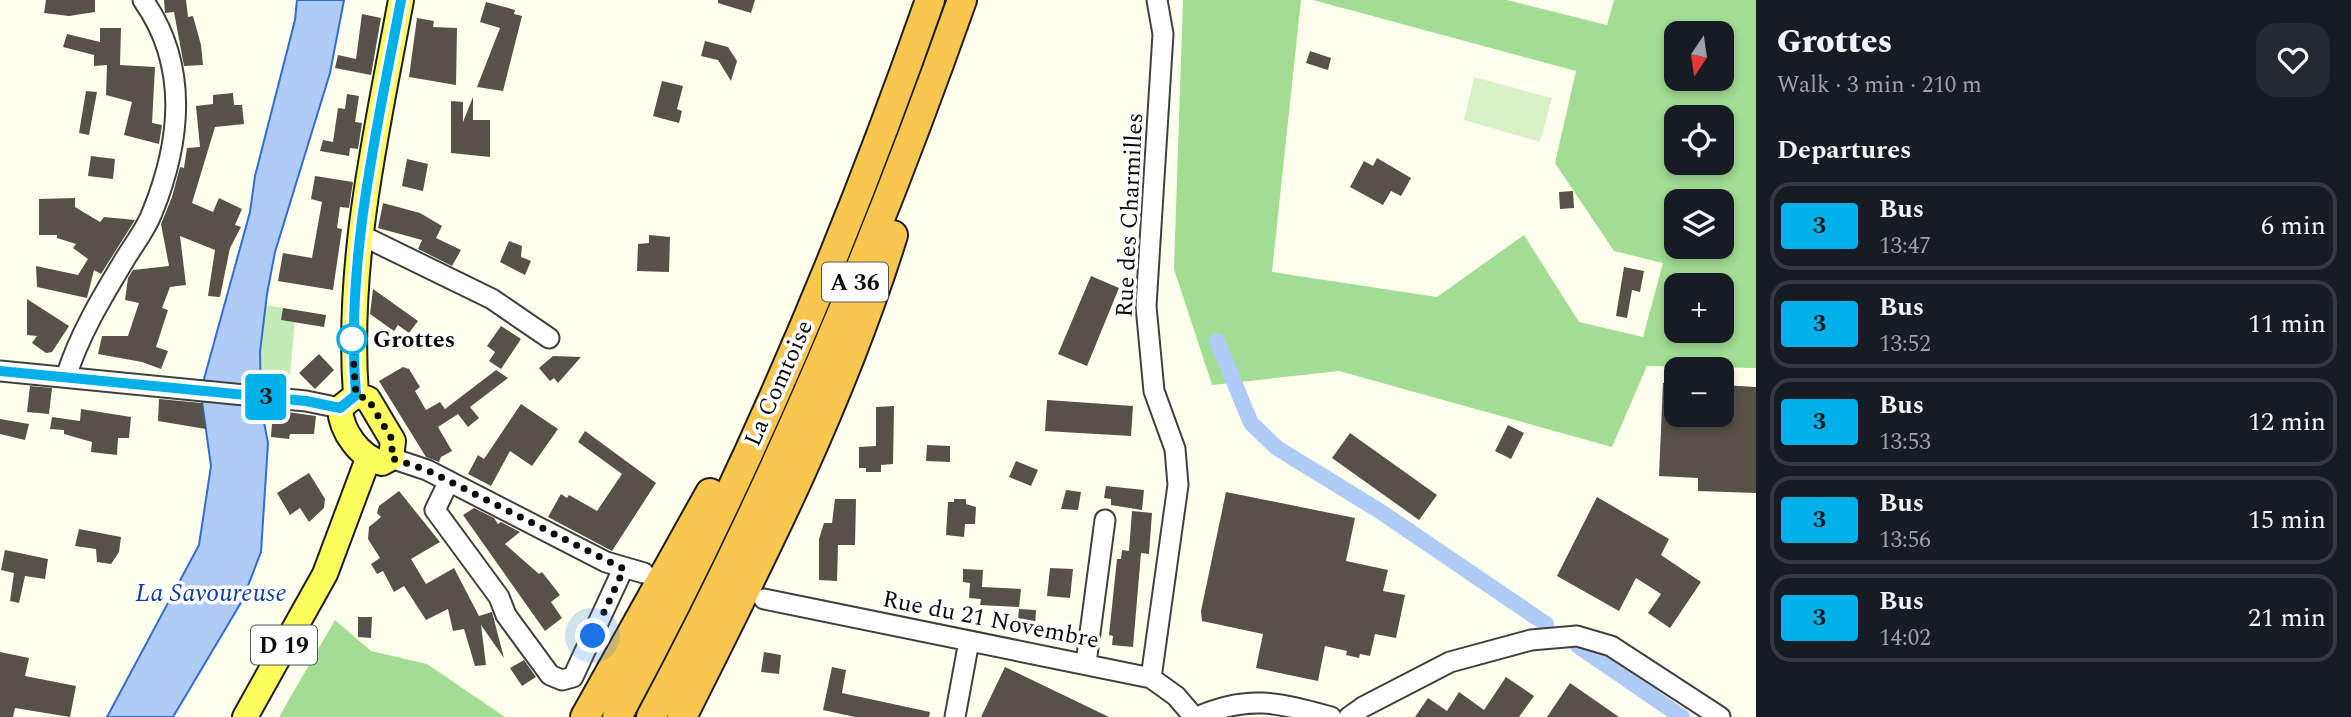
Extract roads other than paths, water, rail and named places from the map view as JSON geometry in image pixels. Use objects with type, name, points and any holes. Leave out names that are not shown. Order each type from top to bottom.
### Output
[{"type":"highway","name":"La Comtoise","points":[[617,717],[740,469],[843,232],[930,0]]},
{"type":"highway","name":"La Comtoise","points":[[651,717],[758,501],[825,353],[888,199],[962,0]]},
{"type":"highway","points":[[682,717],[789,500],[844,373],[887,254],[962,0]]},
{"type":"highway","points":[[585,717],[713,486],[843,232]]},
{"type":"main road","points":[[348,401],[368,399],[393,441],[380,458],[340,421],[348,401],[352,317],[369,172],[401,0]]},
{"type":"main road","name":"D 19","points":[[245,717],[325,574],[380,458]]},
{"type":"street","points":[[66,377],[76,346],[152,214],[172,145],[178,110],[176,75],[166,41],[143,0]]},
{"type":"street","name":"Rue des Charmilles","points":[[1151,678],[1178,485],[1175,449],[1154,391],[1146,306],[1163,34],[1157,0]]},
{"type":"street","points":[[361,235],[492,299],[550,338]]},
{"type":"street","points":[[0,370],[269,397],[348,401]]},
{"type":"street","points":[[380,458],[449,481],[624,569],[643,573]]},
{"type":"street","points":[[449,481],[435,510],[499,597],[506,615],[550,675],[562,680],[573,677],[624,569]]},
{"type":"street","points":[[1086,663],[1105,520]]},
{"type":"street","name":"Rue du 21 Novembre","points":[[764,599],[1151,678],[1176,696],[1196,717]]},
{"type":"street","points":[[1349,717],[1450,662],[1531,640],[1577,636],[1611,646],[1720,717]]},
{"type":"street","points":[[955,717],[970,641]]},
{"type":"street","points":[[1196,717],[1238,702],[1262,702],[1331,717]]},
{"type":"water","name":"La Savoureuse","points":[[297,0],[344,0],[330,73],[275,252],[267,294],[260,352],[261,406],[268,443],[261,552],[242,601],[173,717],[107,717],[199,545],[211,466],[202,401],[204,379],[250,212],[255,176],[295,20]]},
{"type":"waterway","points":[[1217,341],[1251,423],[1277,448],[1378,510],[1546,624]]},
{"type":"waterway","points":[[1578,646],[1682,717]]},
{"type":"place","name":"Grottes","points":[[352,339]]}]
